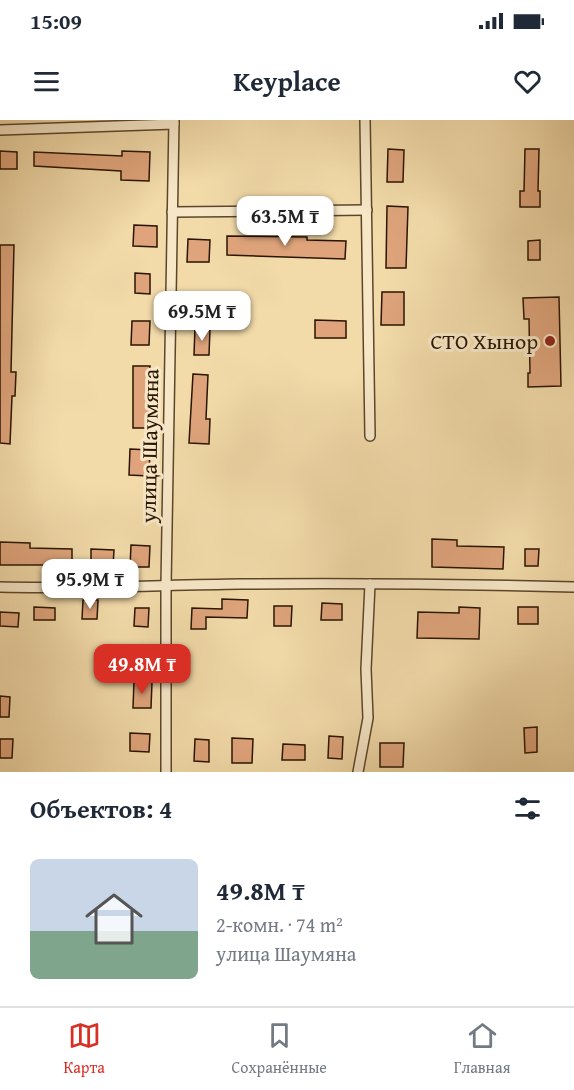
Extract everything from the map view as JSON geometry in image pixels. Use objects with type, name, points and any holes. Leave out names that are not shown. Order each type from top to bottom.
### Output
[{"type":"street","points":[[365,120],[370,436]]},
{"type":"street","points":[[0,130],[174,122]]},
{"type":"street","name":"улица Шаумяна","points":[[166,772],[166,586],[174,122]]},
{"type":"street","points":[[172,212],[367,210]]},
{"type":"street","points":[[358,772],[368,718],[366,669],[370,584]]},
{"type":"street","points":[[0,587],[370,584],[574,587]]},
{"type":"building","points":[[388,149],[404,150],[403,182],[387,182]]},
{"type":"building","points":[[525,149],[539,149],[540,207],[520,207],[520,191],[524,191]]},
{"type":"building","points":[[0,151],[17,152],[17,169],[0,169]]},
{"type":"building","points":[[122,151],[150,152],[149,181],[121,180],[121,171],[34,166],[34,152],[122,156]]},
{"type":"building","points":[[387,206],[408,207],[406,268],[386,268]]},
{"type":"building","points":[[134,225],[157,226],[157,247],[133,246]]},
{"type":"building","points":[[227,236],[307,237],[307,240],[346,241],[345,259],[227,255]]},
{"type":"building","points":[[188,239],[210,240],[209,262],[187,262]]},
{"type":"building","points":[[540,240],[540,260],[528,260],[528,241]]},
{"type":"building","points":[[0,245],[14,245],[11,372],[16,372],[15,396],[12,396],[10,444],[0,443]]},
{"type":"building","points":[[135,273],[150,274],[150,294],[135,293]]},
{"type":"building","points":[[382,292],[404,292],[404,325],[381,325]]},
{"type":"building","points":[[559,297],[561,386],[528,387],[529,319],[524,319],[523,298]]},
{"type":"building","points":[[315,320],[346,321],[346,338],[315,338]]},
{"type":"building","points":[[132,321],[150,321],[149,345],[131,345]]},
{"type":"building","points":[[195,328],[210,328],[209,355],[194,355]]},
{"type":"building","points":[[133,366],[150,366],[148,428],[133,428]]},
{"type":"building","points":[[193,374],[208,375],[206,419],[210,419],[209,444],[189,443]]},
{"type":"building","points":[[130,449],[150,450],[149,476],[129,475]]},
{"type":"building","points":[[432,539],[457,540],[457,546],[504,547],[503,569],[432,567]]},
{"type":"building","points":[[0,542],[30,543],[30,548],[72,549],[72,565],[0,565]]},
{"type":"building","points":[[131,545],[150,546],[149,567],[130,567]]},
{"type":"building","points":[[91,549],[114,550],[113,566],[91,565]]},
{"type":"building","points":[[525,549],[539,549],[538,566],[525,566]]},
{"type":"building","points":[[222,599],[248,600],[247,618],[206,617],[206,629],[191,629],[192,608],[222,609]]},
{"type":"building","points":[[83,600],[98,600],[97,619],[82,619]]},
{"type":"building","points":[[322,603],[342,604],[342,620],[321,620]]},
{"type":"building","points":[[274,606],[292,606],[291,626],[274,626]]},
{"type":"building","points":[[34,607],[55,608],[55,620],[34,620]]},
{"type":"building","points":[[459,607],[480,608],[479,639],[417,638],[418,612],[459,613]]},
{"type":"building","points":[[518,607],[538,607],[538,624],[518,624]]},
{"type":"building","points":[[135,608],[149,608],[148,627],[134,626]]},
{"type":"building","points":[[0,612],[19,613],[18,627],[0,626]]},
{"type":"building","points":[[134,681],[152,682],[151,708],[133,708]]},
{"type":"building","points":[[0,696],[10,697],[9,717],[0,717]]},
{"type":"building","points":[[537,727],[537,752],[525,753],[524,728]]},
{"type":"building","points":[[130,733],[150,734],[149,752],[130,751]]},
{"type":"building","points":[[329,736],[343,737],[342,759],[328,758]]},
{"type":"building","points":[[232,738],[253,739],[252,763],[232,763]]},
{"type":"building","points":[[0,739],[13,739],[12,758],[0,758]]},
{"type":"building","points":[[195,739],[209,740],[209,762],[194,761]]},
{"type":"building","points":[[380,743],[404,743],[403,767],[380,767]]},
{"type":"building","points":[[283,744],[305,745],[305,760],[282,760]]},
{"type":"place","name":"СТО Хынор","points":[[550,341]]}]
